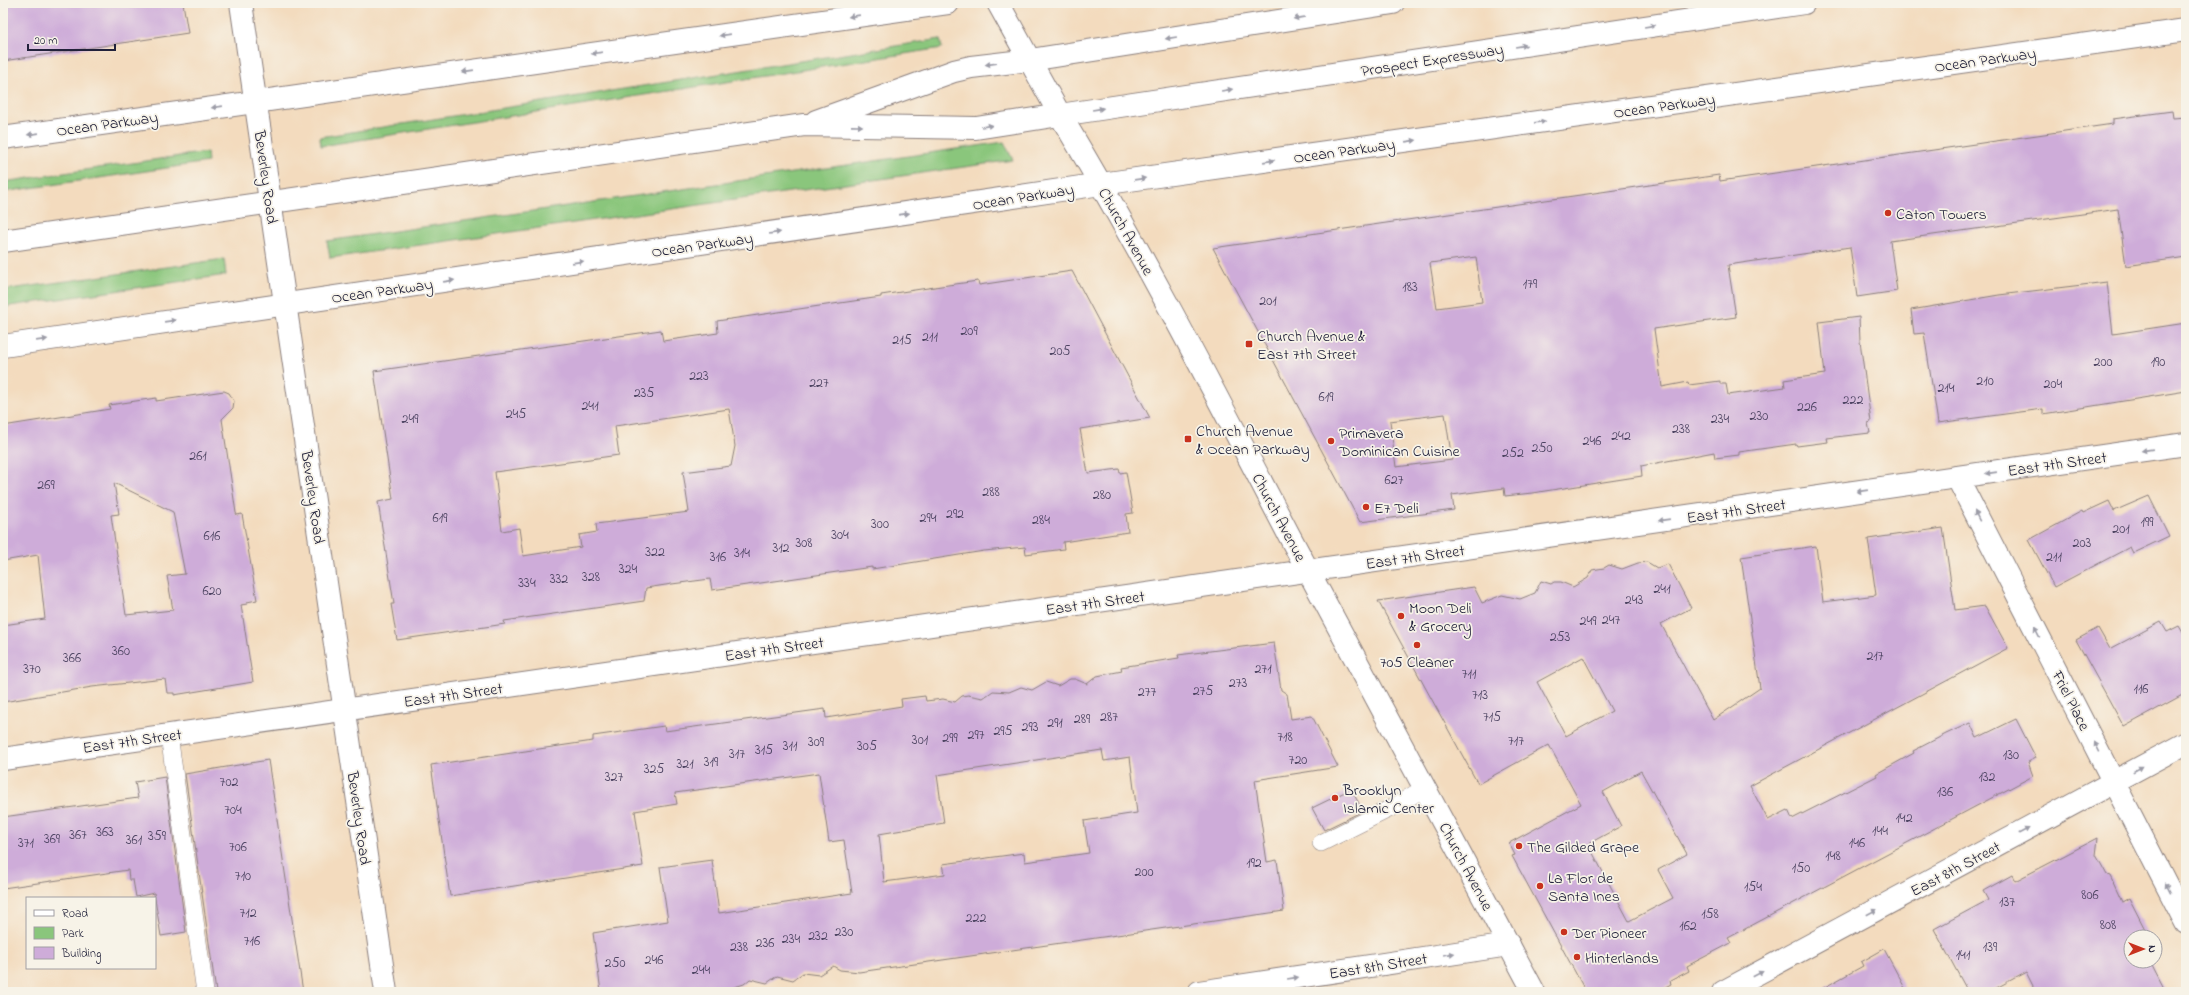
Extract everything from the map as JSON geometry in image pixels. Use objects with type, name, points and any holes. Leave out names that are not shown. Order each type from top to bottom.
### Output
[{"type":"main road","name":"Beverley Road","points":[[241,3],[386,992]]},
{"type":"main road","name":"Ocean Parkway","points":[[3,138],[948,3]]},
{"type":"main road","name":"Church Avenue","points":[[998,3],[1060,115],[1101,184],[1203,369],[1424,788],[1534,992]]},
{"type":"main road","points":[[804,125],[954,71],[1393,3]]},
{"type":"main road","name":"Prospect Expressway","points":[[1060,115],[1804,3]]},
{"type":"main road","name":"Ocean Parkway","points":[[3,346],[1101,184],[2186,30]]},
{"type":"main road","points":[[3,241],[804,125],[976,128],[1060,115]]},
{"type":"main road","name":"East 7th Street","points":[[3,759],[2186,444]]},
{"type":"main road","name":"Friel Place","points":[[1957,477],[2115,782],[2186,923]]},
{"type":"main road","name":"East 8th Street","points":[[1723,992],[2186,743]]},
{"type":"main road","name":"East 8th Street","points":[[1199,992],[1509,945]]},
{"type":"lane","points":[[169,735],[205,992]]},
{"type":"lane","points":[[1321,843],[1397,805],[1424,788]]},
{"type":"green space","points":[[940,39],[942,48],[321,146],[320,137]]},
{"type":"green space","points":[[1004,142],[1013,160],[330,258],[327,241]]},
{"type":"green space","points":[[207,152],[208,162],[3,192],[3,182]]},
{"type":"green space","points":[[224,259],[226,275],[3,307],[3,290]]},
{"type":"building","points":[[21,3],[183,3],[188,33],[3,61],[3,6]]},
{"type":"building","points":[[2172,111],[2173,118],[2186,117],[2186,257],[2126,266],[2118,209],[1890,241],[1897,291],[1857,297],[1850,247],[1728,265],[1736,317],[1654,329],[1662,387],[1688,382],[1689,385],[1720,381],[1720,384],[1726,384],[1728,395],[1785,387],[1784,380],[1825,374],[1819,322],[1859,317],[1860,341],[1871,422],[1868,423],[1870,433],[1827,438],[1828,442],[1797,446],[1796,444],[1739,452],[1739,455],[1715,458],[1714,452],[1641,466],[1642,476],[1532,493],[1505,496],[1504,488],[1452,495],[1454,510],[1360,522],[1213,248],[1719,175],[1720,181],[2113,124],[2113,119]],"holes":[[[1476,257],[1482,302],[1437,308],[1430,263]],[[1445,414],[1452,460],[1396,467],[1390,421]]]},
{"type":"building","points":[[1072,271],[1150,418],[1080,429],[1088,473],[1119,469],[1120,473],[1126,472],[1133,513],[1126,514],[1128,532],[1063,542],[1064,549],[1026,554],[1025,547],[984,551],[872,569],[872,567],[712,590],[710,579],[672,584],[646,588],[644,601],[504,621],[505,624],[397,640],[391,604],[394,604],[378,502],[393,499],[374,371],[661,330],[663,341],[718,333],[717,321],[881,297],[881,295],[948,285],[978,281],[979,285]],"holes":[[[729,409],[735,446],[731,466],[683,472],[689,512],[596,524],[597,532],[579,535],[581,547],[523,556],[519,528],[502,531],[495,472],[619,455],[615,426]]]},
{"type":"building","points":[[2107,282],[2113,334],[2186,323],[2186,391],[2043,414],[2043,409],[1938,423],[1924,333],[1914,334],[1911,310],[1999,295]]},
{"type":"building","points":[[224,391],[229,393],[234,401],[233,408],[222,419],[236,513],[237,515],[242,514],[257,600],[241,605],[253,682],[174,695],[174,693],[167,693],[165,679],[92,687],[3,702],[3,625],[45,619],[38,555],[3,561],[3,426],[110,409],[109,405],[156,398],[156,401]],"holes":[[[114,483],[173,512],[185,574],[167,576],[173,610],[126,615],[111,515],[119,514]]]},
{"type":"building","points":[[2149,496],[2169,536],[2133,553],[2130,547],[2054,587],[2029,540],[2082,511],[2083,513],[2109,501],[2114,511]]},
{"type":"building","points":[[1943,528],[1955,610],[1985,606],[2008,648],[1750,786],[1768,820],[1788,810],[1792,819],[1877,776],[1876,774],[1914,753],[1913,751],[1970,723],[1977,738],[2016,719],[2036,758],[2028,762],[2033,776],[1728,938],[1731,943],[1687,966],[1689,971],[1670,981],[1671,984],[1656,992],[1586,992],[1512,856],[1515,855],[1509,843],[1581,804],[1549,745],[1478,784],[1378,601],[1474,587],[1482,603],[1502,595],[1520,599],[1535,593],[1541,581],[1551,584],[1554,582],[1561,582],[1573,587],[1588,578],[1592,570],[1604,568],[1609,565],[1622,569],[1638,563],[1647,562],[1657,568],[1668,564],[1691,608],[1661,624],[1713,720],[1760,688],[1741,557],[1816,546],[1823,602],[1876,595],[1868,539]],"holes":[[[1583,657],[1612,711],[1566,736],[1537,682]],[[1641,771],[1687,854],[1658,870],[1673,898],[1629,921],[1588,844],[1621,826],[1603,792]]]},
{"type":"building","points":[[2161,622],[2167,632],[2179,626],[2186,638],[2186,693],[2124,727],[2076,640],[2098,628],[2110,649]]},
{"type":"building","points":[[1274,643],[1281,690],[1287,694],[1291,719],[1312,716],[1338,767],[1255,780],[1267,862],[1277,860],[1284,911],[859,972],[840,970],[833,966],[819,975],[803,973],[793,980],[777,976],[767,983],[750,979],[744,984],[719,992],[601,992],[593,933],[668,921],[660,867],[712,860],[719,913],[852,893],[844,840],[829,842],[819,773],[675,793],[677,804],[635,811],[643,866],[450,896],[431,765],[593,741],[593,736],[664,726],[665,731],[825,709],[826,718],[902,706],[901,699],[925,696],[926,701],[943,699],[955,702],[962,696],[968,695],[983,698],[993,691],[1009,692],[1021,687],[1032,690],[1046,682],[1058,686],[1070,679],[1075,679],[1087,684],[1097,676],[1122,671],[1121,667],[1179,658],[1178,655]],"holes":[[[1102,750],[1104,761],[1130,757],[1137,813],[1084,821],[1089,853],[1025,862],[1024,853],[943,864],[945,874],[884,882],[879,834],[944,823],[937,775]]]},
{"type":"building","points":[[268,760],[303,992],[216,992],[185,774]]},
{"type":"building","points":[[165,777],[186,932],[161,936],[156,897],[155,897],[154,893],[136,897],[133,880],[129,880],[128,870],[3,888],[3,817],[138,798],[135,782]]},
{"type":"building","name":"Brooklyn Islamic Center","points":[[1351,789],[1363,811],[1324,830],[1312,808]]},
{"type":"building","points":[[2098,838],[2096,855],[2107,875],[2110,876],[2122,902],[2129,898],[2145,929],[2123,929],[2123,969],[2154,969],[2166,992],[2036,992],[2026,972],[1989,992],[1968,992],[1934,929],[1988,900],[1983,891],[2012,875],[2015,881]]},
{"type":"building","points":[[1884,949],[1907,992],[1816,992],[1863,966],[1861,962]]},
{"type":"place","name":"Caton Towers","points":[[1888,213]]},
{"type":"place","name":"Church Avenue & East 7th Street","points":[[1249,344]]},
{"type":"place","name":"Church Avenue & Ocean Parkway","points":[[1188,439]]},
{"type":"place","name":"Primavera Dominican Cuisine","points":[[1331,441]]},
{"type":"place","name":"E7 Deli","points":[[1366,507]]},
{"type":"place","name":"Moon Deli & Grocery","points":[[1401,616]]},
{"type":"place","name":"705 Cleaner","points":[[1417,645]]},
{"type":"place","name":"Brooklyn Islamic Center","points":[[1335,798]]},
{"type":"place","name":"The Gilded Grape","points":[[1519,846]]},
{"type":"place","name":"La Flor de Santa Ines","points":[[1540,886]]},
{"type":"place","name":"Der Pioneer","points":[[1564,932]]},
{"type":"place","name":"Hinterlands","points":[[1577,957]]}]
